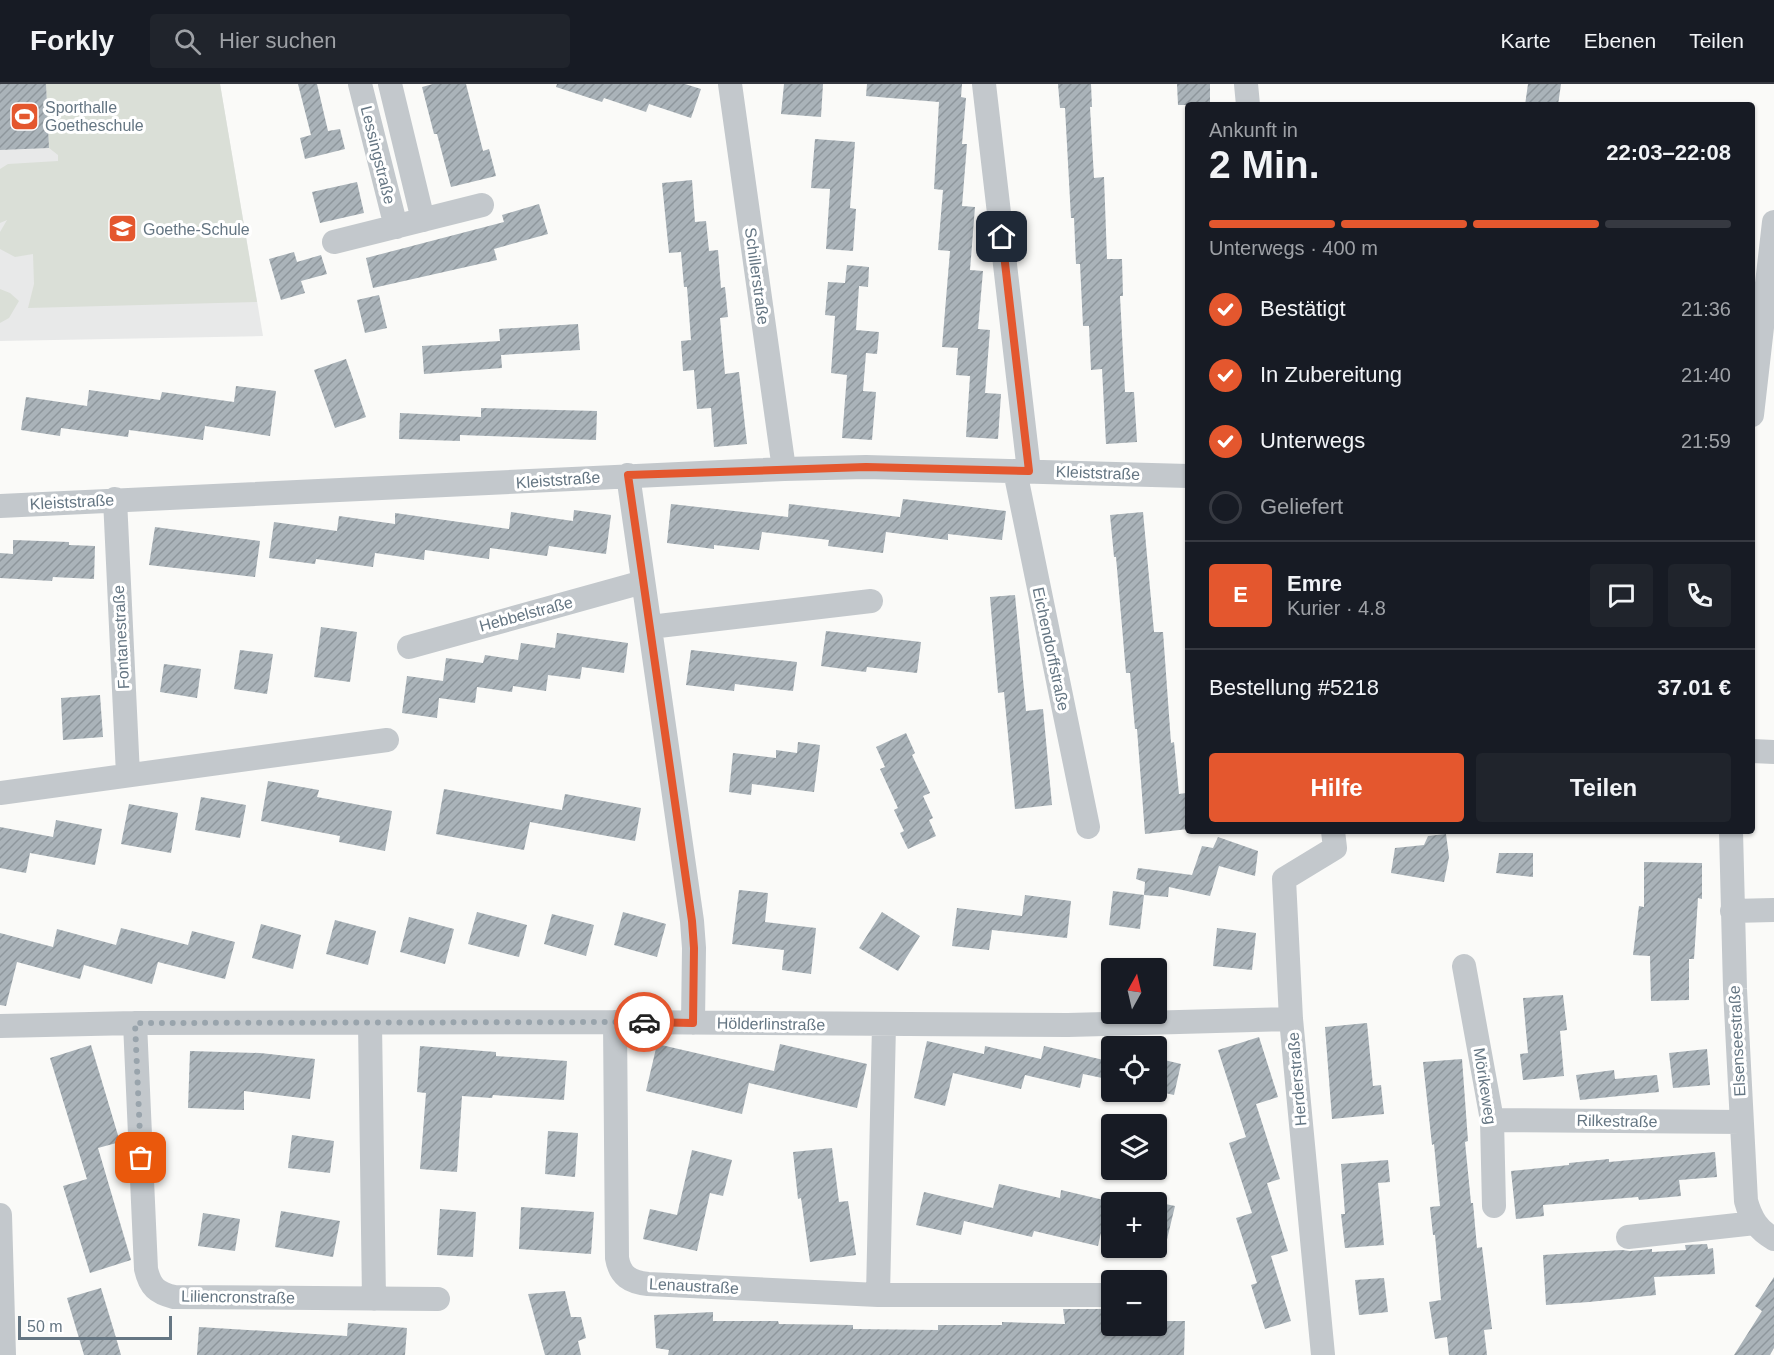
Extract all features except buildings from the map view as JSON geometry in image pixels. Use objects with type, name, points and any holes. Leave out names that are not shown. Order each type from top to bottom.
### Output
[{"type":"street","name":"Lessingstraße","points":[[360,84],[396,227]]},
{"type":"street","name":"Lessingstraße","points":[[390,84],[423,220]]},
{"type":"street","name":"Schillerstraße","points":[[730,84],[784,469]]},
{"type":"street","name":"Eichendorffstraße","points":[[984,84],[1022,471],[1088,827]]},
{"type":"street","points":[[1246,84],[1248,102]]},
{"type":"street","name":"Lessingstraße","points":[[334,242],[482,206]]},
{"type":"street","points":[[1755,359],[1759,285],[1774,222]]},
{"type":"street","name":"Kleiststraße","points":[[0,506],[784,469],[866,467],[1185,476]]},
{"type":"street","points":[[628,475],[693,927],[693,1023]]},
{"type":"street","name":"Fontanestraße","points":[[115,499],[128,775]]},
{"type":"street","name":"Hebbelstraße","points":[[409,647],[644,582]]},
{"type":"street","points":[[650,627],[871,601]]},
{"type":"street","points":[[0,793],[387,740]]},
{"type":"street","points":[[1755,751],[1774,752]]},
{"type":"street","name":"Herderstraße","points":[[1323,1355],[1291,1019],[1284,879],[1335,848],[1333,834]]},
{"type":"street","name":"Elsenseestraße","points":[[1731,834],[1732,911],[1746,1201],[1755,1223]]},
{"type":"street","points":[[1732,911],[1774,910]]},
{"type":"street","name":"Mörikeweg","points":[[1464,966],[1492,1120],[1494,1206]]},
{"type":"street","name":"Hölderlinstraße","points":[[0,1026],[135,1023],[615,1022],[1068,1025],[1291,1019]]},
{"type":"street","name":"Lenaustraße","points":[[615,1022],[616,1258],[621,1274],[629,1279],[648,1284],[878,1294],[1101,1295]]},
{"type":"street","name":"Liliencronstraße","points":[[135,1023],[146,1269],[152,1286],[158,1292],[174,1297],[438,1299]]},
{"type":"street","points":[[370,1023],[374,1299]]},
{"type":"street","points":[[878,1294],[884,1025]]},
{"type":"street","name":"Rilkestraße","points":[[1492,1120],[1742,1122]]},
{"type":"street","points":[[0,1215],[4,1355]]},
{"type":"street","points":[[1628,1237],[1755,1223],[1764,1233],[1774,1239]]},
{"type":"shaded area","name":"Goethe-Schule","points":[[0,84],[220,84],[263,336],[0,341]]},
{"type":"shaded area","name":"Goethe-Schule","points":[[46,84],[220,84],[257,302],[28,308],[34,284],[33,254],[15,257],[0,249],[0,232],[7,220],[0,223],[0,169],[8,164],[58,161],[58,155],[49,148]]},
{"type":"shaded area","points":[[0,289],[10,293],[19,301],[9,318],[0,323]]},
{"type":"way so far","points":[[141,1158],[135,1023],[644,1022]]},
{"type":"place","name":"Sporthalle Goetheschule","points":[[24,116]]},
{"type":"place","name":"Goethe-Schule","points":[[122,229]]},
{"type":"route","points":[[644,1022],[693,1023],[694,948],[628,475],[866,467],[1029,471],[1002,237]]}]
